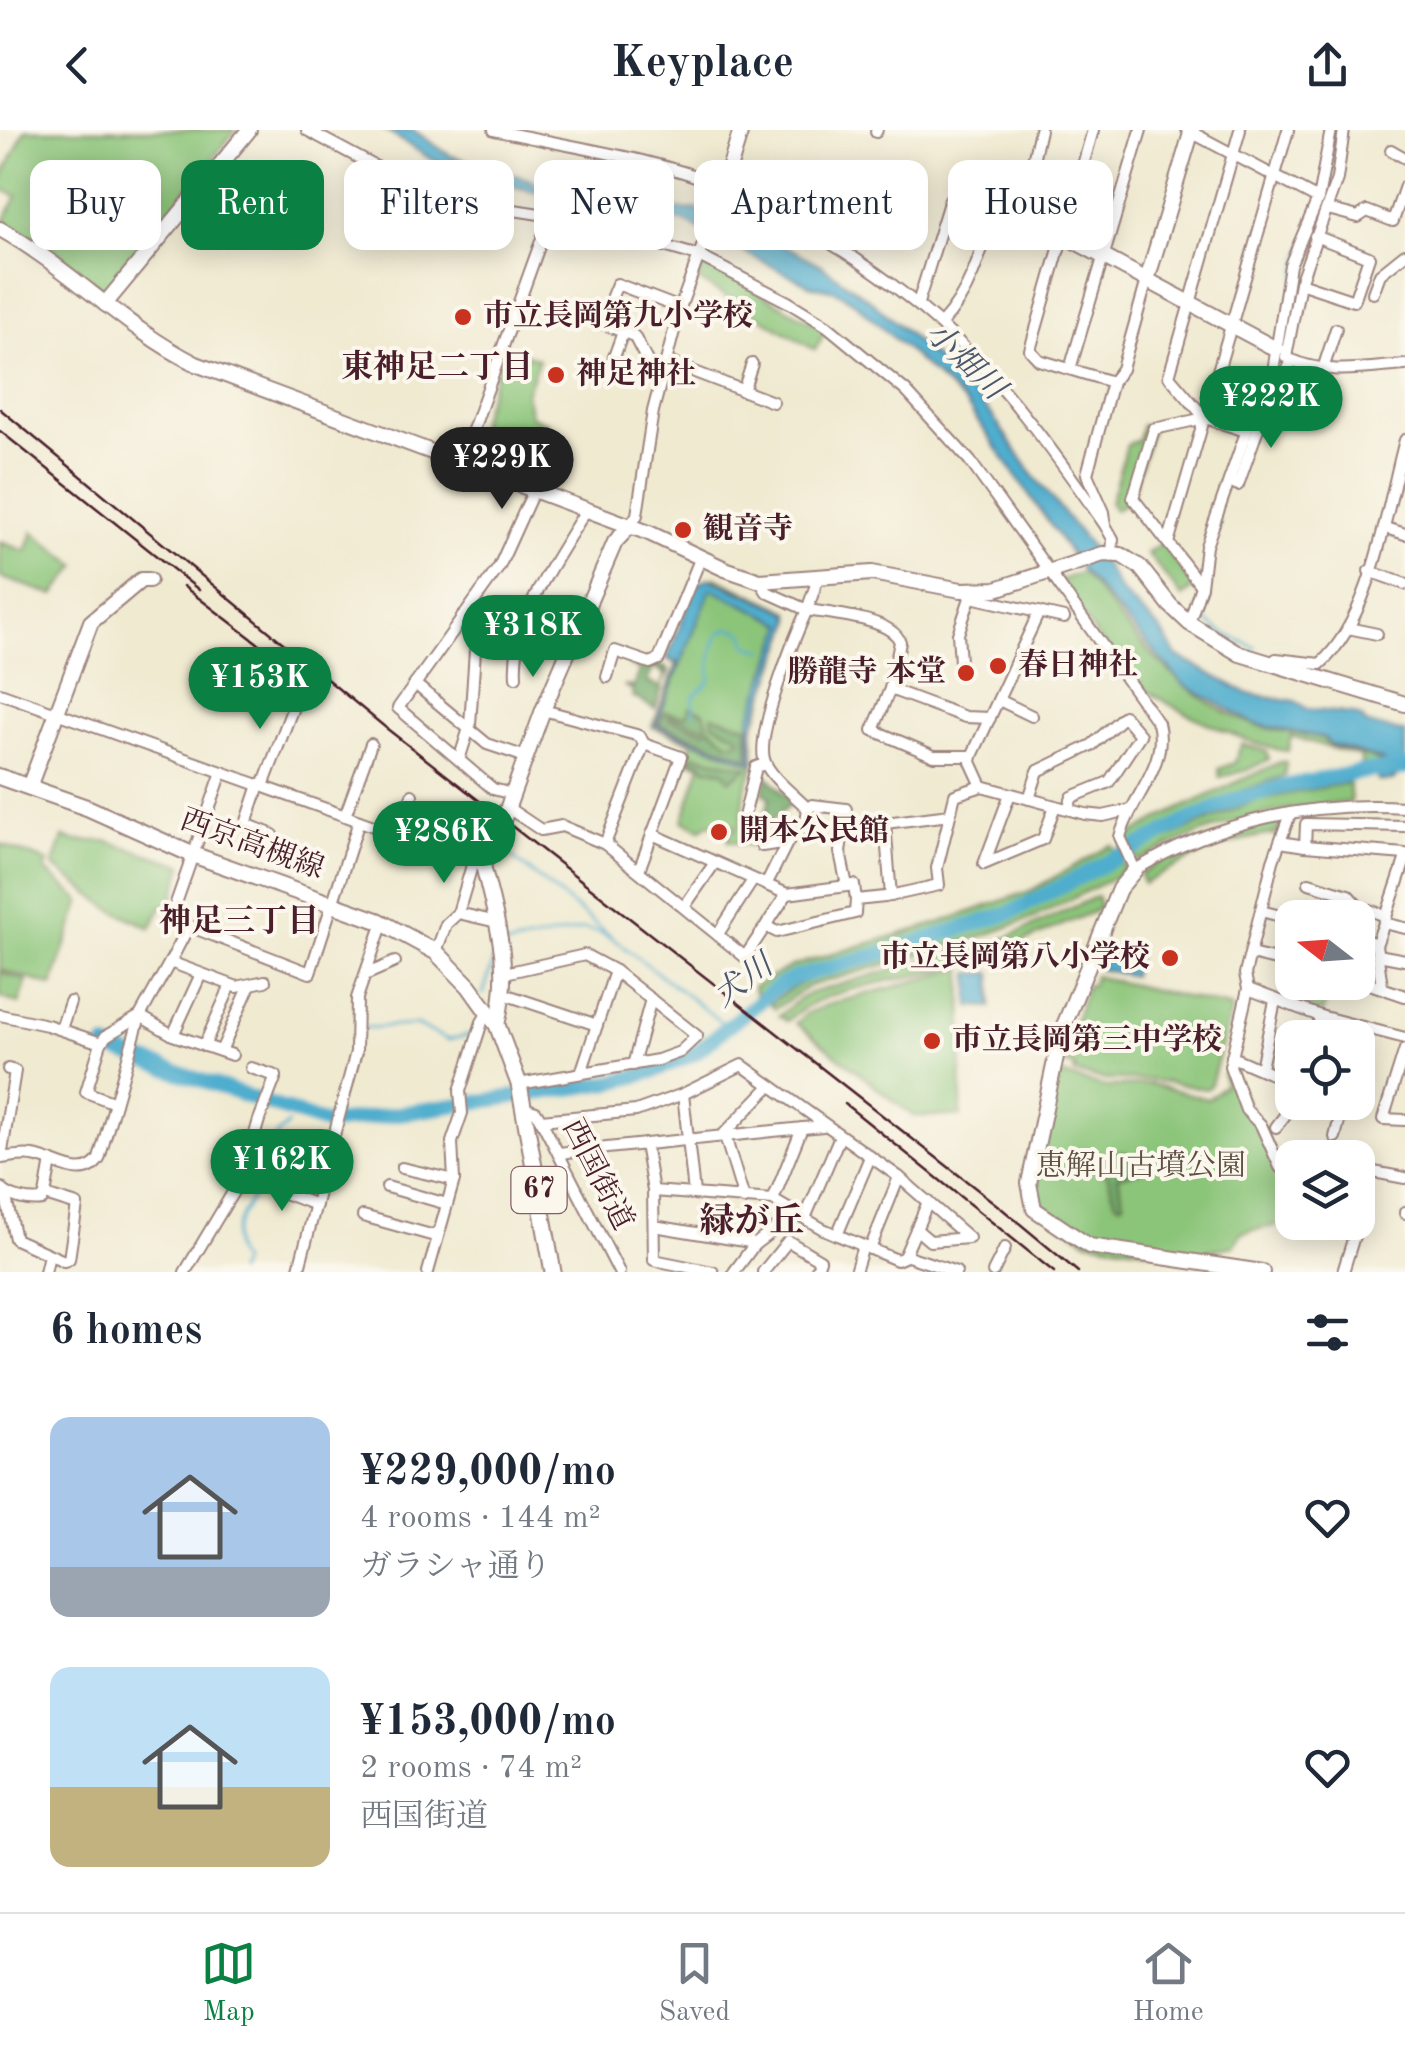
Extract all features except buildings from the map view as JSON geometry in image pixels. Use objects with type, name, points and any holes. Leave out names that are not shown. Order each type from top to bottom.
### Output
[{"type":"main road","name":"西京高槻線","points":[[0,777],[88,808],[191,854],[383,922],[436,952],[469,986],[493,1019],[522,1095],[553,1272]]},
{"type":"street","points":[[106,304],[249,130]]},
{"type":"street","points":[[307,130],[378,168],[445,194],[476,204],[534,213]]},
{"type":"street","points":[[494,130],[599,151],[694,182]]},
{"type":"street","points":[[732,160],[742,130]]},
{"type":"street","points":[[1033,160],[1040,130]]},
{"type":"street","points":[[1085,160],[1093,130]]},
{"type":"street","points":[[1070,369],[1141,130]]},
{"type":"street","points":[[1205,418],[1169,376],[1240,130]]},
{"type":"street","points":[[1168,543],[1288,130]]},
{"type":"street","points":[[1189,623],[1202,586],[1206,546],[1228,481],[1273,370],[1285,356],[1290,266],[1318,198],[1332,130]]},
{"type":"street","points":[[1228,481],[1238,484],[1285,356],[1300,283],[1337,179],[1344,130]]},
{"type":"street","points":[[1105,525],[1104,512],[1088,474],[1112,382],[1122,370],[1190,131],[1318,198]]},
{"type":"street","points":[[1391,150],[1405,158]]},
{"type":"street","points":[[1328,209],[1358,217],[1366,212],[1393,220],[1405,186]]},
{"type":"street","points":[[918,304],[948,206]]},
{"type":"street","points":[[0,229],[50,259],[168,350],[196,364],[630,526],[760,581],[878,574],[1064,618]]},
{"type":"street","points":[[1300,283],[1354,301],[1369,257],[1315,236]]},
{"type":"street","points":[[674,247],[700,254],[826,326],[906,391],[970,461],[1158,723],[1162,737],[1159,753],[1121,830],[1121,842],[1134,867]]},
{"type":"street","points":[[461,464],[538,250]]},
{"type":"street","points":[[436,952],[446,924],[458,913],[510,801],[543,710],[615,542],[637,515],[660,385],[680,308],[701,250]]},
{"type":"street","points":[[842,250],[862,260],[941,324],[1017,403],[1105,525],[1113,538],[1112,553]]},
{"type":"street","points":[[941,324],[954,310],[982,250]]},
{"type":"street","points":[[1060,250],[1030,350],[1039,360],[1112,382]]},
{"type":"street","points":[[1091,250],[1285,356],[1323,370],[1405,365]]},
{"type":"street","points":[[1373,293],[1380,274],[1405,254]]},
{"type":"street","points":[[660,385],[634,336],[601,323],[617,284],[680,308]]},
{"type":"street","points":[[1323,370],[1336,330]]},
{"type":"street","points":[[610,368],[623,332]]},
{"type":"street","points":[[666,361],[773,402]]},
{"type":"street","points":[[743,390],[752,364]]},
{"type":"street","points":[[1202,586],[1134,498],[1138,481],[1154,429],[1205,418],[1246,431]]},
{"type":"street","points":[[1267,664],[1275,658],[1320,664],[1340,646],[1386,528],[1405,440]]},
{"type":"street","points":[[533,492],[498,567],[398,708],[541,830],[562,826],[605,844],[718,934],[752,968]]},
{"type":"street","points":[[516,677],[515,662],[532,607],[586,510]]},
{"type":"street","points":[[1386,528],[1405,534]]},
{"type":"street","points":[[971,594],[1009,588],[1112,553],[1140,567],[1189,623],[1240,654],[1405,704]]},
{"type":"street","points":[[607,677],[614,651],[650,663],[660,659],[701,557]]},
{"type":"street","points":[[1370,572],[1405,584]]},
{"type":"street","points":[[808,808],[765,764],[768,727],[780,677],[820,576]]},
{"type":"street","points":[[29,787],[91,622],[142,580],[149,580]]},
{"type":"street","points":[[760,581],[767,592],[807,610],[865,620],[895,632],[900,642],[890,689],[873,730],[934,756],[972,756]]},
{"type":"street","points":[[960,662],[958,634],[971,594]]},
{"type":"street","points":[[532,607],[581,624]]},
{"type":"street","points":[[982,786],[972,756],[1039,612]]},
{"type":"street","points":[[459,760],[469,728],[476,635],[474,626],[462,617]]},
{"type":"street","points":[[1348,628],[1377,634]]},
{"type":"street","points":[[415,684],[487,744],[526,757]]},
{"type":"street","points":[[890,689],[965,717],[990,718]]},
{"type":"street","points":[[0,692],[478,863]]},
{"type":"street","points":[[273,835],[246,824],[298,694]]},
{"type":"street","points":[[999,700],[1032,716]]},
{"type":"street","points":[[543,710],[640,736],[644,744],[681,757],[639,870]]},
{"type":"street","points":[[1029,799],[1038,771],[1092,745],[1124,716],[1140,736],[1109,782],[1072,797],[1068,810]]},
{"type":"street","points":[[345,816],[371,744]]},
{"type":"street","points":[[605,844],[644,744]]},
{"type":"street","points":[[743,821],[756,766],[765,764]]},
{"type":"street","points":[[222,772],[175,906],[189,926],[310,973],[359,821]]},
{"type":"street","points":[[856,900],[939,885],[937,868],[955,795],[982,786],[1103,816],[1131,810]]},
{"type":"street","points":[[1010,794],[984,864],[1043,839],[1054,806]]},
{"type":"street","points":[[397,834],[412,795]]},
{"type":"street","points":[[1262,1272],[1088,1246],[1044,1217],[1030,1202],[1029,1183],[1060,1033],[1119,889],[1134,867],[1204,834],[1250,820],[1355,805],[1405,806]]},
{"type":"street","points":[[766,886],[788,842],[806,826],[808,808]]},
{"type":"street","points":[[808,808],[846,810],[840,852],[846,886]]},
{"type":"street","points":[[1275,1155],[1261,1124],[1246,1110],[1230,1066],[1261,911],[1290,814]]},
{"type":"street","points":[[891,896],[884,823],[950,815]]},
{"type":"street","points":[[1305,846],[1306,824],[1405,826]]},
{"type":"street","points":[[652,834],[787,894],[854,885],[856,913],[777,932],[767,926]]},
{"type":"street","points":[[762,846],[788,842]]},
{"type":"street","points":[[1280,842],[1405,857],[1400,891],[1385,919],[1377,950],[1382,986]]},
{"type":"street","points":[[428,1272],[454,1180],[452,1142],[467,1066],[482,1022],[493,1019],[504,994],[506,973],[497,922],[478,863]]},
{"type":"street","points":[[684,907],[714,864]]},
{"type":"street","points":[[718,934],[753,880]]},
{"type":"street","points":[[1309,882],[1348,895],[1358,906],[1405,928]]},
{"type":"street","points":[[745,957],[787,894]]},
{"type":"street","points":[[1261,911],[1275,915]]},
{"type":"street","points":[[458,913],[497,922]]},
{"type":"street","points":[[298,1272],[356,1052],[357,998],[383,922]]},
{"type":"street","points":[[8,1069],[14,1070],[0,1158],[31,1155],[83,1171],[93,1167],[140,1016],[189,926]]},
{"type":"street","points":[[1377,950],[1405,960]]},
{"type":"street","points":[[1251,954],[1275,960]]},
{"type":"street","points":[[506,973],[585,955],[615,972],[697,1036],[680,1052],[581,1074],[522,1095]]},
{"type":"street","points":[[170,962],[231,985],[265,982]]},
{"type":"street","points":[[365,975],[396,962]]},
{"type":"street","points":[[581,1074],[615,972]]},
{"type":"street","points":[[173,1035],[201,974]]},
{"type":"street","points":[[1375,984],[1405,996]]},
{"type":"street","points":[[204,1046],[231,985]]},
{"type":"street","points":[[140,1016],[173,1035],[226,1053],[250,985]]},
{"type":"street","points":[[1248,989],[1336,1020]]},
{"type":"street","points":[[504,994],[597,1025]]},
{"type":"street","points":[[632,1065],[651,1000]]},
{"type":"street","points":[[1261,1068],[1275,1001]]},
{"type":"street","points":[[61,1029],[70,1002]]},
{"type":"street","points":[[0,1015],[101,1042]]},
{"type":"street","points":[[115,1103],[86,1092],[101,1042],[140,1016]]},
{"type":"street","points":[[1319,1020],[1320,1016]]},
{"type":"street","points":[[1375,1030],[1405,1038]]},
{"type":"street","points":[[1405,1049],[1383,1119],[1405,1120]]},
{"type":"street","points":[[1232,1057],[1275,1075]]},
{"type":"street","points":[[541,1120],[636,1111],[742,1065],[899,1176],[968,1238],[930,1241],[916,1229]]},
{"type":"street","points":[[185,1272],[242,1177],[268,1103],[276,1076],[252,1068]]},
{"type":"street","points":[[723,1136],[770,1086]]},
{"type":"street","points":[[682,1094],[694,1194]]},
{"type":"street","name":"西国街道","points":[[522,1095],[541,1120],[620,1272]]},
{"type":"street","points":[[1276,1127],[1282,1120]]},
{"type":"street","points":[[1335,1136],[1338,1120]]},
{"type":"street","points":[[558,1153],[824,1126]]},
{"type":"street","points":[[773,1200],[802,1128]]},
{"type":"street","points":[[723,1136],[744,1199]]},
{"type":"street","points":[[734,1272],[754,1245],[800,1216],[840,1136]]},
{"type":"street","points":[[645,1144],[653,1191],[654,1260],[714,1272]]},
{"type":"street","points":[[837,1235],[870,1157]]},
{"type":"street","points":[[2,1190],[37,1201],[45,1196],[51,1161]]},
{"type":"street","points":[[402,1168],[454,1180]]},
{"type":"street","points":[[1375,1172],[1405,1178]]},
{"type":"street","points":[[855,1272],[899,1176]]},
{"type":"street","points":[[242,1177],[316,1204]]},
{"type":"street","points":[[387,1187],[447,1204]]},
{"type":"street","points":[[2,1190],[15,1239],[64,1261],[69,1259],[77,1206],[45,1196]]},
{"type":"street","points":[[653,1191],[773,1200],[837,1235],[896,1260],[905,1254],[928,1202]]},
{"type":"street","points":[[363,1216],[431,1236],[440,1232]]},
{"type":"street","points":[[654,1226],[754,1245]]},
{"type":"street","points":[[1343,1272],[1353,1240]]},
{"type":"street","points":[[763,1272],[788,1242],[820,1260],[816,1272]]},
{"type":"street","points":[[993,1272],[1005,1248]]},
{"type":"street","points":[[905,1254],[956,1272]]},
{"type":"street","points":[[45,1272],[49,1256]]},
{"type":"green space","points":[[25,130],[236,130],[212,160],[181,160],[181,198],[161,223],[161,160],[30,160],[30,236],[4,221],[17,196],[0,188]]},
{"type":"green space","points":[[55,250],[139,250],[108,288],[98,288]]},
{"type":"green space","points":[[704,262],[826,330],[815,350],[698,280]]},
{"type":"green space","points":[[512,349],[539,359],[526,393],[531,416],[548,423],[540,447],[478,425],[504,351]]},
{"type":"green space","points":[[1142,425],[1152,428],[1130,500],[1115,510],[1110,503],[1127,445],[1138,440]]},
{"type":"green space","points":[[33,532],[77,566],[54,595],[0,577],[0,542],[26,551]]},
{"type":"green space","points":[[1162,542],[1195,587],[1182,597],[1147,553]]},
{"type":"green space","points":[[1082,572],[1157,660],[1201,697],[1253,724],[1321,738],[1336,748],[1387,766],[1361,766],[1361,757],[1291,736],[1288,751],[1254,742],[1184,712],[1145,689],[1112,657],[1058,581]]},
{"type":"green space","points":[[715,577],[790,612],[792,620],[753,729],[755,762],[745,791],[741,827],[760,826],[760,847],[728,841],[735,826],[709,824],[701,829],[683,821],[701,765],[685,760],[692,742],[652,727],[677,664],[667,659],[696,584]]},
{"type":"green space","points":[[632,661],[669,670],[661,686],[666,674],[653,668],[647,682],[662,688],[655,709],[632,696],[633,690],[624,686],[633,687],[640,670],[629,665]]},
{"type":"green space","points":[[690,707],[704,712],[708,725],[703,727],[670,716],[668,719],[703,731],[711,728],[729,743],[739,741],[739,736],[713,723],[712,715],[747,726],[749,755],[659,724],[665,712],[685,716]]},
{"type":"green space","points":[[1242,744],[1267,752],[1269,759],[1220,777],[1219,769],[1234,763]]},
{"type":"green space","points":[[689,755],[748,767],[730,780],[723,771],[706,768],[687,758]]},
{"type":"green space","points":[[1286,762],[1284,776],[1231,795],[1129,847],[1125,838],[1164,816]]},
{"type":"green space","points":[[767,776],[793,802],[771,822],[745,827],[752,804],[750,820],[765,816],[770,797],[763,793]]},
{"type":"green space","points":[[1349,783],[1351,802],[1241,820],[1138,861],[1133,853],[1259,799]]},
{"type":"green space","points":[[1262,820],[1277,820],[1280,826],[1276,834],[1223,846],[1143,884],[1140,874],[1169,857]]},
{"type":"green space","points":[[63,837],[107,841],[183,865],[171,907],[162,906],[151,928],[109,908],[53,866]]},
{"type":"green space","points":[[0,844],[48,862],[45,870],[81,901],[52,986],[0,969]]},
{"type":"green space","points":[[1112,845],[1117,853],[1033,900],[940,933],[795,974],[756,995],[753,987],[792,966],[939,923],[1030,891]]},
{"type":"green space","points":[[1120,859],[1126,868],[1115,877],[1033,918],[809,986],[775,1009],[770,1004],[816,977],[932,943],[1015,913],[1069,889]]},
{"type":"green space","points":[[1097,896],[1101,908],[1007,948],[948,968],[841,993],[802,1009],[787,1021],[779,1016],[811,993],[978,945],[994,944]]},
{"type":"green space","points":[[963,968],[961,1116],[913,1116],[796,1023],[807,1013],[827,1005]]},
{"type":"green space","points":[[0,972],[27,981],[19,1004],[0,997]]},
{"type":"green space","points":[[1094,976],[1232,1008],[1207,1089],[1152,1080],[1106,1080],[1074,1073],[1075,1066],[1065,1064],[1068,1053],[1064,1052],[1087,985],[1092,985]]},
{"type":"green space","points":[[1312,1000],[1327,1000],[1322,1013],[1308,1008]]},
{"type":"green space","name":"恵解山古墳公園","points":[[1230,1071],[1275,1165],[1275,1226],[1241,1233],[1234,1246],[1189,1255],[1088,1241],[1040,1209],[1035,1198],[1036,1181],[1058,1074],[1106,1087],[1151,1084],[1208,1099],[1225,1084],[1223,1074]]},
{"type":"green space","points":[[1121,1152],[1143,1162],[1140,1171],[1118,1176],[1124,1202],[1121,1204],[1116,1202],[1107,1175],[1097,1168]]},
{"type":"water","points":[[385,130],[413,130],[451,156],[464,160],[431,159]]},
{"type":"water","points":[[514,175],[534,181],[534,191],[514,187]]},
{"type":"water","points":[[674,208],[694,209],[694,227],[674,220]]},
{"type":"water","points":[[740,250],[793,250],[821,265],[874,303],[967,387],[1105,565],[1120,591],[1161,630],[1177,656],[1249,694],[1295,701],[1306,709],[1352,714],[1365,724],[1405,733],[1405,773],[1392,781],[1378,781],[1375,767],[1388,765],[1382,760],[1329,744],[1325,738],[1255,724],[1183,684],[1083,572],[966,404],[854,302],[836,291],[809,285]]},
{"type":"water","points":[[709,578],[789,612],[792,620],[753,726],[754,764],[654,726],[678,663],[667,659],[696,585]],"holes":[[[711,589],[784,624],[750,718],[751,760],[656,725]]]},
{"type":"water","points":[[1104,948],[1137,955],[1132,976],[1099,969]]},
{"type":"water","points":[[970,973],[992,973],[992,1007],[970,1006]]},
{"type":"waterway","points":[[1327,192],[1338,136]]},
{"type":"waterway","points":[[1285,325],[1302,251],[1323,205]]},
{"type":"waterway","points":[[1259,410],[1281,368],[1281,358]]},
{"type":"waterway","points":[[1220,521],[1211,547],[1206,620],[1219,631],[1256,648]]},
{"type":"waterway","points":[[693,713],[694,696],[710,681],[712,652],[719,635],[733,629],[744,633],[747,645],[764,650]]},
{"type":"waterway","name":"犬川","points":[[105,1047],[327,1124],[614,1082],[651,1072],[695,1053],[778,986],[797,977],[1010,913],[1234,800],[1280,787],[1405,768]]},
{"type":"waterway","points":[[502,849],[614,939]]},
{"type":"waterway","points":[[505,946],[584,929],[600,932],[623,945]]},
{"type":"waterway","points":[[624,947],[729,1028]]},
{"type":"waterway","points":[[483,994],[496,954]]},
{"type":"waterway","points":[[361,1028],[416,1025],[448,1040],[472,1034]]},
{"type":"waterway","name":"犬川","points":[[140,1065],[150,1062]]},
{"type":"waterway","points":[[263,1180],[276,1136],[288,1124]]},
{"type":"waterway","points":[[237,1272],[241,1262],[235,1253],[234,1234],[259,1187]]},
{"type":"railway","points":[[0,409],[386,728],[1078,1272]]},
{"type":"railway","points":[[0,431],[199,590]]},
{"type":"railway","points":[[183,586],[310,683]]},
{"type":"railway","points":[[845,1104],[1054,1272]]},
{"type":"place","name":"市立長岡第九小学校","points":[[463,317]]},
{"type":"place","name":"神足神社","points":[[556,375]]},
{"type":"place","name":"観音寺","points":[[683,530]]},
{"type":"place","name":"春日神社","points":[[998,666]]},
{"type":"place","name":"勝龍寺 本堂","points":[[966,673]]},
{"type":"place","name":"開本公民館","points":[[719,832]]},
{"type":"place","name":"市立長岡第八小学校","points":[[1170,958]]},
{"type":"place","name":"市立長岡第三中学校","points":[[932,1041]]},
{"type":"district","name":"東神足二丁目","points":[[437,369]]},
{"type":"district","name":"神足三丁目","points":[[239,923]]},
{"type":"district","name":"緑が丘","points":[[752,1222]]},
{"type":"water label","name":"小畑川","points":[[964,362]]}]
